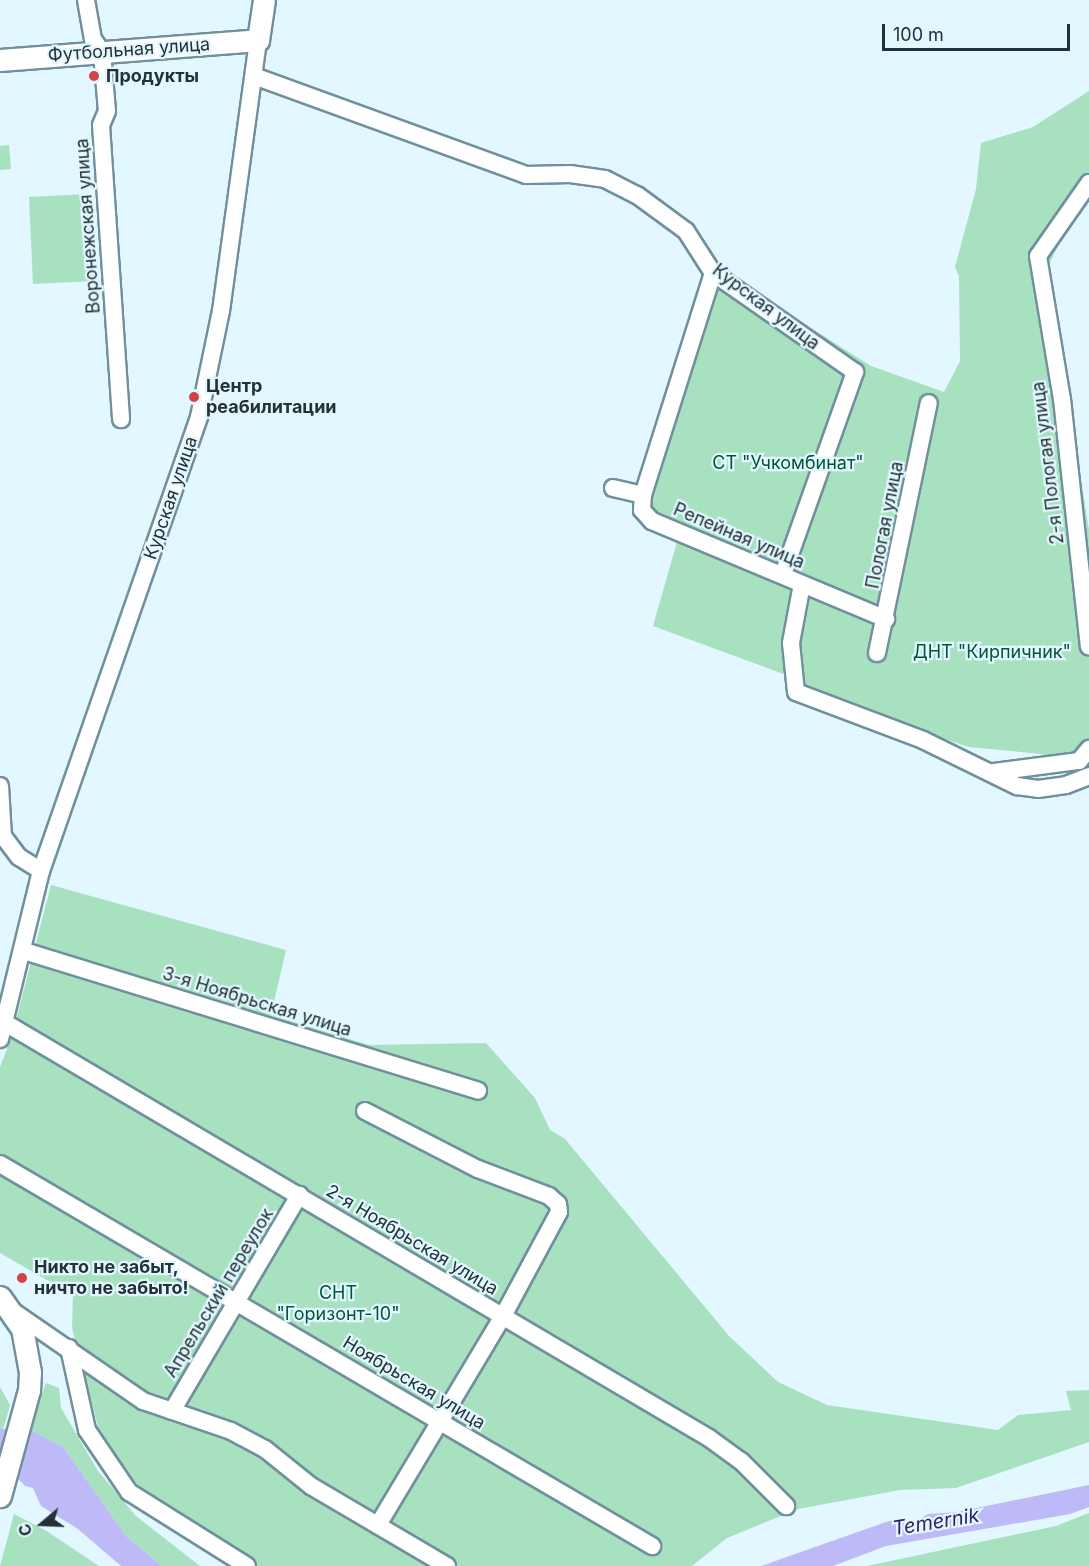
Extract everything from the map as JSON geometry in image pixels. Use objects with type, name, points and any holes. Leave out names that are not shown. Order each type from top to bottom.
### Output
[{"type":"main road","name":"Курская улица","points":[[258,40],[264,0]]},
{"type":"main road","name":"Футбольная улица","points":[[0,60],[258,40]]},
{"type":"main road","points":[[0,1496],[29,1390],[30,1372],[22,1328],[4,1302]]},
{"type":"street","name":"Воронежская улица","points":[[86,0],[93,39],[102,52],[107,111],[101,125],[121,419]]},
{"type":"street","name":"Курская улица","points":[[3,1031],[24,951],[41,871],[199,417],[220,311],[258,40]]},
{"type":"street","name":"Курская улица","points":[[254,76],[526,176],[570,174],[605,179],[637,195],[686,231],[713,273],[855,372],[783,574]]},
{"type":"street","name":"2-я Пологая улица","points":[[1089,183],[1038,256],[1061,393],[1089,647]]},
{"type":"street","points":[[613,488],[643,495],[713,273]]},
{"type":"street","name":"Пологая улица","points":[[877,653],[886,619],[929,403]]},
{"type":"street","name":"Репейная улица","points":[[643,495],[642,510],[652,521],[886,619]]},
{"type":"street","points":[[802,584],[791,643],[796,692],[994,772],[1017,786],[1038,789],[1066,785],[1089,776]]},
{"type":"street","points":[[994,772],[1079,761],[1089,750]]},
{"type":"street","points":[[0,786],[3,836],[19,857],[41,871]]},
{"type":"street","name":"3-я Ноябрьская улица","points":[[24,951],[478,1090]]},
{"type":"street","name":"2-я Ноябрьская улица","points":[[3,1031],[299,1195],[709,1438],[741,1461],[786,1506]]},
{"type":"street","points":[[365,1111],[478,1168],[549,1196],[558,1204],[559,1212],[502,1316],[378,1525]]},
{"type":"street","name":"Ноябрьская улица","points":[[0,1164],[652,1546]]},
{"type":"street","name":"Апрельский переулок","points":[[172,1411],[299,1195]]},
{"type":"street","points":[[4,1302],[143,1401],[231,1431],[265,1449],[311,1486],[447,1566]]},
{"type":"street","points":[[69,1348],[87,1430],[112,1471],[129,1492],[247,1566]]},
{"type":"green space","points":[[1089,91],[1089,201],[1069,224],[1047,268],[1089,530],[1089,752],[1075,765],[1041,754],[969,747],[796,690],[797,679],[653,626],[679,535],[637,516],[721,271],[871,366],[944,392],[960,361],[959,276],[955,267],[976,189],[981,143],[1033,127]]},
{"type":"green space","points":[[9,145],[11,169],[0,170],[0,146]]},
{"type":"green space","points":[[89,194],[93,281],[33,284],[29,197]]},
{"type":"green space","name":"СНТ \"Горизонт-10\"","points":[[51,885],[286,950],[271,1015],[369,1045],[486,1043],[535,1098],[550,1130],[565,1139],[729,1336],[778,1382],[827,1405],[998,1430],[1018,1415],[1071,1410],[1066,1391],[1089,1390],[1089,1442],[956,1488],[900,1490],[798,1509],[727,1538],[692,1566],[258,1566],[250,1562],[147,1497],[102,1442],[72,1328],[73,1295],[0,1253],[0,1067],[11,1039]]},
{"type":"green space","points":[[46,1383],[59,1388],[61,1408],[98,1471],[136,1516],[200,1566],[162,1566],[127,1537],[63,1447],[29,1429]]},
{"type":"green space","points":[[0,1387],[10,1405],[3,1430],[0,1429]]},
{"type":"green space","points":[[1089,1513],[1089,1566],[867,1566],[1056,1526]]},
{"type":"green space","points":[[14,1514],[45,1530],[99,1566],[0,1566]]},
{"type":"water","points":[[0,1429],[29,1429],[63,1447],[127,1537],[162,1566],[121,1566],[78,1529],[41,1506],[33,1488],[25,1486],[0,1459]]},
{"type":"water","name":"Temernik","points":[[1089,1485],[1089,1507],[1070,1514],[886,1546],[833,1566],[761,1566],[889,1521],[916,1521],[928,1514],[957,1512]]},
{"type":"place","name":"Продукты","points":[[94,76]]},
{"type":"place","name":"Центр реабилитации","points":[[194,397]]},
{"type":"place","name":"Никто не забыт, ничто не забыто!","points":[[22,1278]]},
{"type":"park label","name":"СТ \"Учкомбинат\"","points":[[788,463]]},
{"type":"park label","name":"ДНТ \"Кирпичник\"","points":[[992,652]]}]
